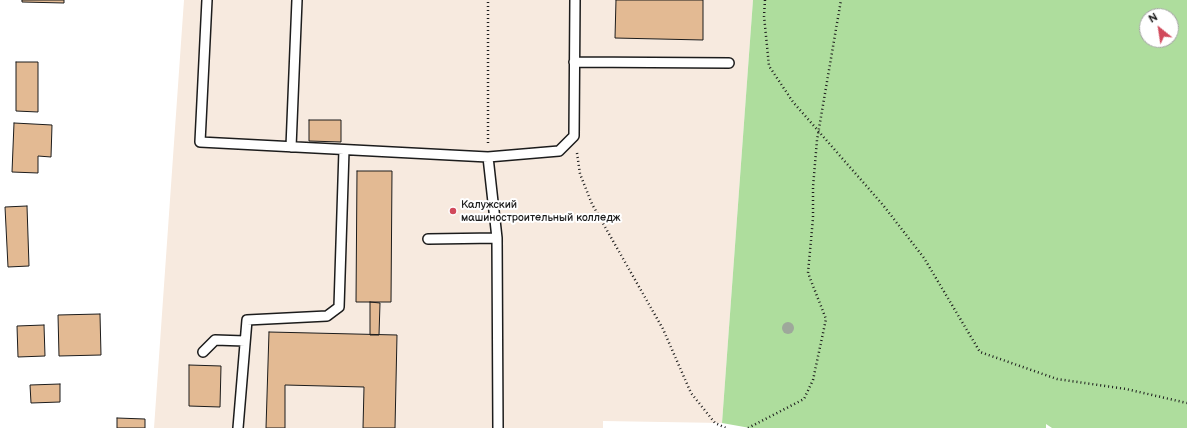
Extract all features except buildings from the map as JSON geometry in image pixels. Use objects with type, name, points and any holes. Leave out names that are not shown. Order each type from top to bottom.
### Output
[{"type":"lane","points":[[207,0],[200,142],[488,157],[559,150],[574,136],[574,0]]},
{"type":"lane","points":[[291,147],[297,0]]},
{"type":"lane","points":[[574,62],[730,64]]},
{"type":"lane","points":[[238,428],[247,320],[327,316],[339,306],[344,150]]},
{"type":"lane","points":[[488,157],[497,238],[498,428]]},
{"type":"lane","points":[[428,239],[497,238]]},
{"type":"lane","points":[[203,352],[215,340],[246,341]]},
{"type":"path","points":[[488,0],[488,157]]},
{"type":"path","points":[[765,0],[764,16],[769,66],[793,102],[883,205],[924,258],[980,352],[1057,380],[1126,389],[1187,403]]},
{"type":"path","points":[[748,428],[804,399],[812,380],[826,319],[808,273],[813,218],[813,187],[819,130],[841,0]]},
{"type":"path","points":[[574,136],[580,174],[592,204],[663,329],[691,393],[715,423],[726,428]]},
{"type":"shaded area","name":"Калужский машиностроительный колледж","points":[[184,0],[753,0],[722,423],[603,421],[603,428],[154,428]]},
{"type":"green space","points":[[753,0],[1187,0],[1187,428],[1052,428],[1046,424],[1046,428],[750,428],[722,423]]},
{"type":"place","name":"Калужский машиностроительный колледж","points":[[453,211]]}]
